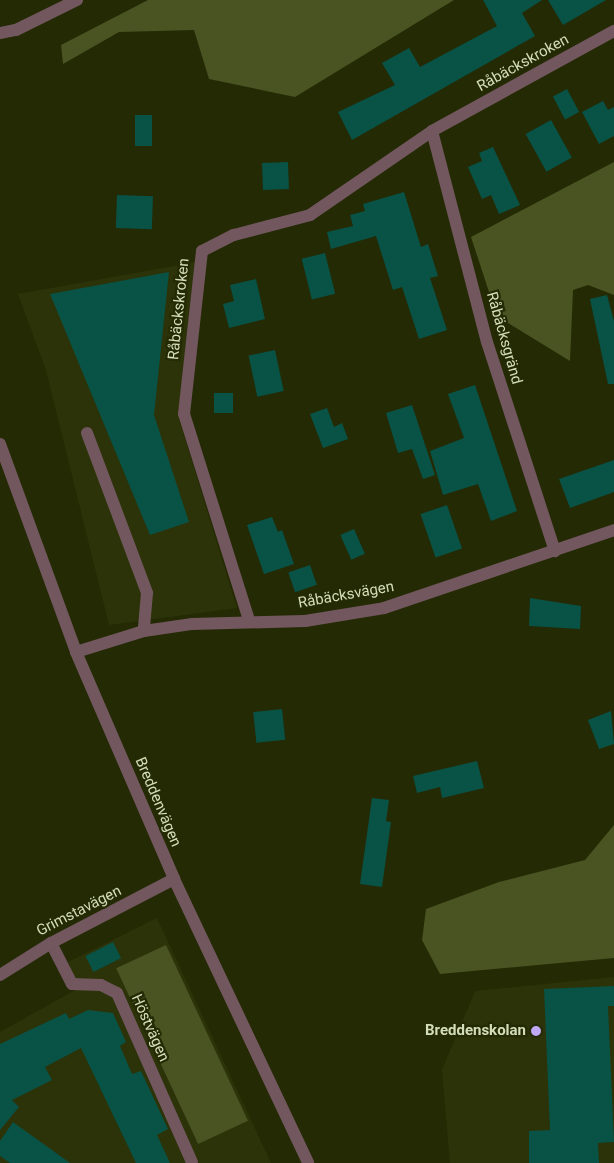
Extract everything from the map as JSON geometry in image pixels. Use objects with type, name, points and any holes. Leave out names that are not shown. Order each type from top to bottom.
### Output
[{"type":"street","points":[[0,43],[16,30],[77,0]]},
{"type":"street","points":[[0,33],[16,30]]},
{"type":"street","name":"Råbäckskroken","points":[[250,620],[184,414],[202,251],[234,235],[310,215],[432,131],[614,31]]},
{"type":"street","name":"Råbäcksgränd","points":[[432,131],[487,342],[555,551]]},
{"type":"street","points":[[87,433],[147,593],[144,631]]},
{"type":"street","name":"Breddenvägen","points":[[0,444],[76,652],[174,880],[308,1163]]},
{"type":"street","name":"Råbäcksvägen","points":[[76,652],[144,631],[250,620],[305,621],[384,608],[614,530]]},
{"type":"street","name":"Grimstavägen","points":[[0,975],[51,943],[174,880]]},
{"type":"street","name":"Höstvägen","points":[[51,943],[72,984],[101,985],[116,993],[192,1162]]},
{"type":"shaded area","points":[[148,0],[454,0],[295,97],[209,79],[194,30],[119,32],[63,64],[61,45]]},
{"type":"shaded area","points":[[614,162],[614,295],[588,285],[573,290],[570,361],[508,323],[489,292],[471,237]]},
{"type":"shaded area","points":[[196,262],[178,416],[237,608],[109,625],[46,370],[18,294]]},
{"type":"shaded area","points":[[614,825],[614,958],[440,974],[422,940],[426,909],[499,882],[585,860]]},
{"type":"shaded area","points":[[157,918],[271,1163],[0,1163],[0,1032],[79,988],[68,962]]},
{"type":"shaded area","points":[[166,945],[248,1121],[198,1144],[116,968]]},
{"type":"shaded area","name":"Breddenskolan","points":[[614,977],[614,1163],[450,1163],[442,1070],[475,991]]},
{"type":"building","points":[[483,0],[542,0],[522,13],[535,36],[352,140],[338,112],[395,85],[382,63],[409,48],[420,67],[497,26]]},
{"type":"building","points":[[548,0],[606,0],[563,25]]},
{"type":"building","points":[[567,89],[579,112],[565,119],[553,97]]},
{"type":"building","points":[[603,101],[608,110],[614,107],[614,136],[599,144],[582,112]]},
{"type":"building","points":[[135,115],[152,115],[152,146],[135,146]]},
{"type":"building","points":[[551,120],[572,158],[546,172],[526,134]]},
{"type":"building","points":[[493,147],[520,205],[499,214],[491,195],[482,199],[468,167],[482,161],[479,153]]},
{"type":"building","points":[[288,162],[289,189],[263,190],[262,163]]},
{"type":"building","points":[[404,192],[421,247],[428,244],[438,276],[430,278],[447,330],[419,339],[402,287],[393,290],[376,236],[331,249],[327,232],[353,226],[350,215],[365,211],[363,204]]},
{"type":"building","points":[[117,195],[153,196],[152,229],[116,228]]},
{"type":"building","points":[[325,253],[335,294],[312,300],[302,259]]},
{"type":"building","points":[[169,272],[154,415],[189,522],[150,535],[50,294]]},
{"type":"building","points":[[256,279],[265,319],[229,328],[223,304],[234,301],[230,285]]},
{"type":"building","points":[[607,295],[614,321],[614,384],[608,384],[590,299]]},
{"type":"building","points":[[275,350],[284,391],[257,397],[249,356]]},
{"type":"building","points":[[475,385],[517,511],[491,521],[478,484],[443,495],[430,451],[464,438],[448,394]]},
{"type":"building","points":[[214,393],[233,393],[233,413],[214,413]]},
{"type":"building","points":[[412,405],[435,475],[423,479],[412,449],[398,453],[386,413]]},
{"type":"building","points":[[327,408],[334,427],[342,423],[348,439],[323,448],[310,414]]},
{"type":"building","points":[[614,460],[614,492],[570,508],[559,479]]},
{"type":"building","points":[[447,505],[462,548],[436,558],[421,514]]},
{"type":"building","points":[[272,517],[278,532],[282,530],[294,564],[264,574],[247,525]]},
{"type":"building","points":[[354,529],[365,554],[351,560],[340,535]]},
{"type":"building","points":[[310,565],[317,585],[295,592],[288,572]]},
{"type":"building","points":[[530,598],[581,606],[580,629],[529,626]]},
{"type":"building","points":[[282,709],[285,740],[256,743],[253,712]]},
{"type":"building","points":[[611,711],[614,744],[599,749],[588,720]]},
{"type":"building","points":[[477,761],[484,788],[442,798],[440,787],[417,793],[413,776]]},
{"type":"building","points":[[372,798],[389,800],[386,821],[391,822],[382,887],[360,884]]},
{"type":"building","points":[[113,942],[121,958],[94,972],[85,956]]},
{"type":"building","name":"Breddenskolan","points":[[614,986],[614,1006],[608,1006],[614,1142],[598,1143],[599,1163],[529,1163],[529,1131],[550,1130],[544,989]]},
{"type":"building","points":[[88,1010],[113,1013],[126,1042],[120,1046],[132,1074],[141,1071],[168,1129],[157,1135],[170,1163],[136,1163],[81,1048],[45,1067],[52,1080],[12,1100],[19,1107],[0,1130],[0,1044],[66,1013],[69,1019]]},
{"type":"building","points":[[13,1122],[70,1163],[10,1163],[0,1156],[0,1141]]},
{"type":"place","name":"Breddenskolan","points":[[536,1031]]}]
